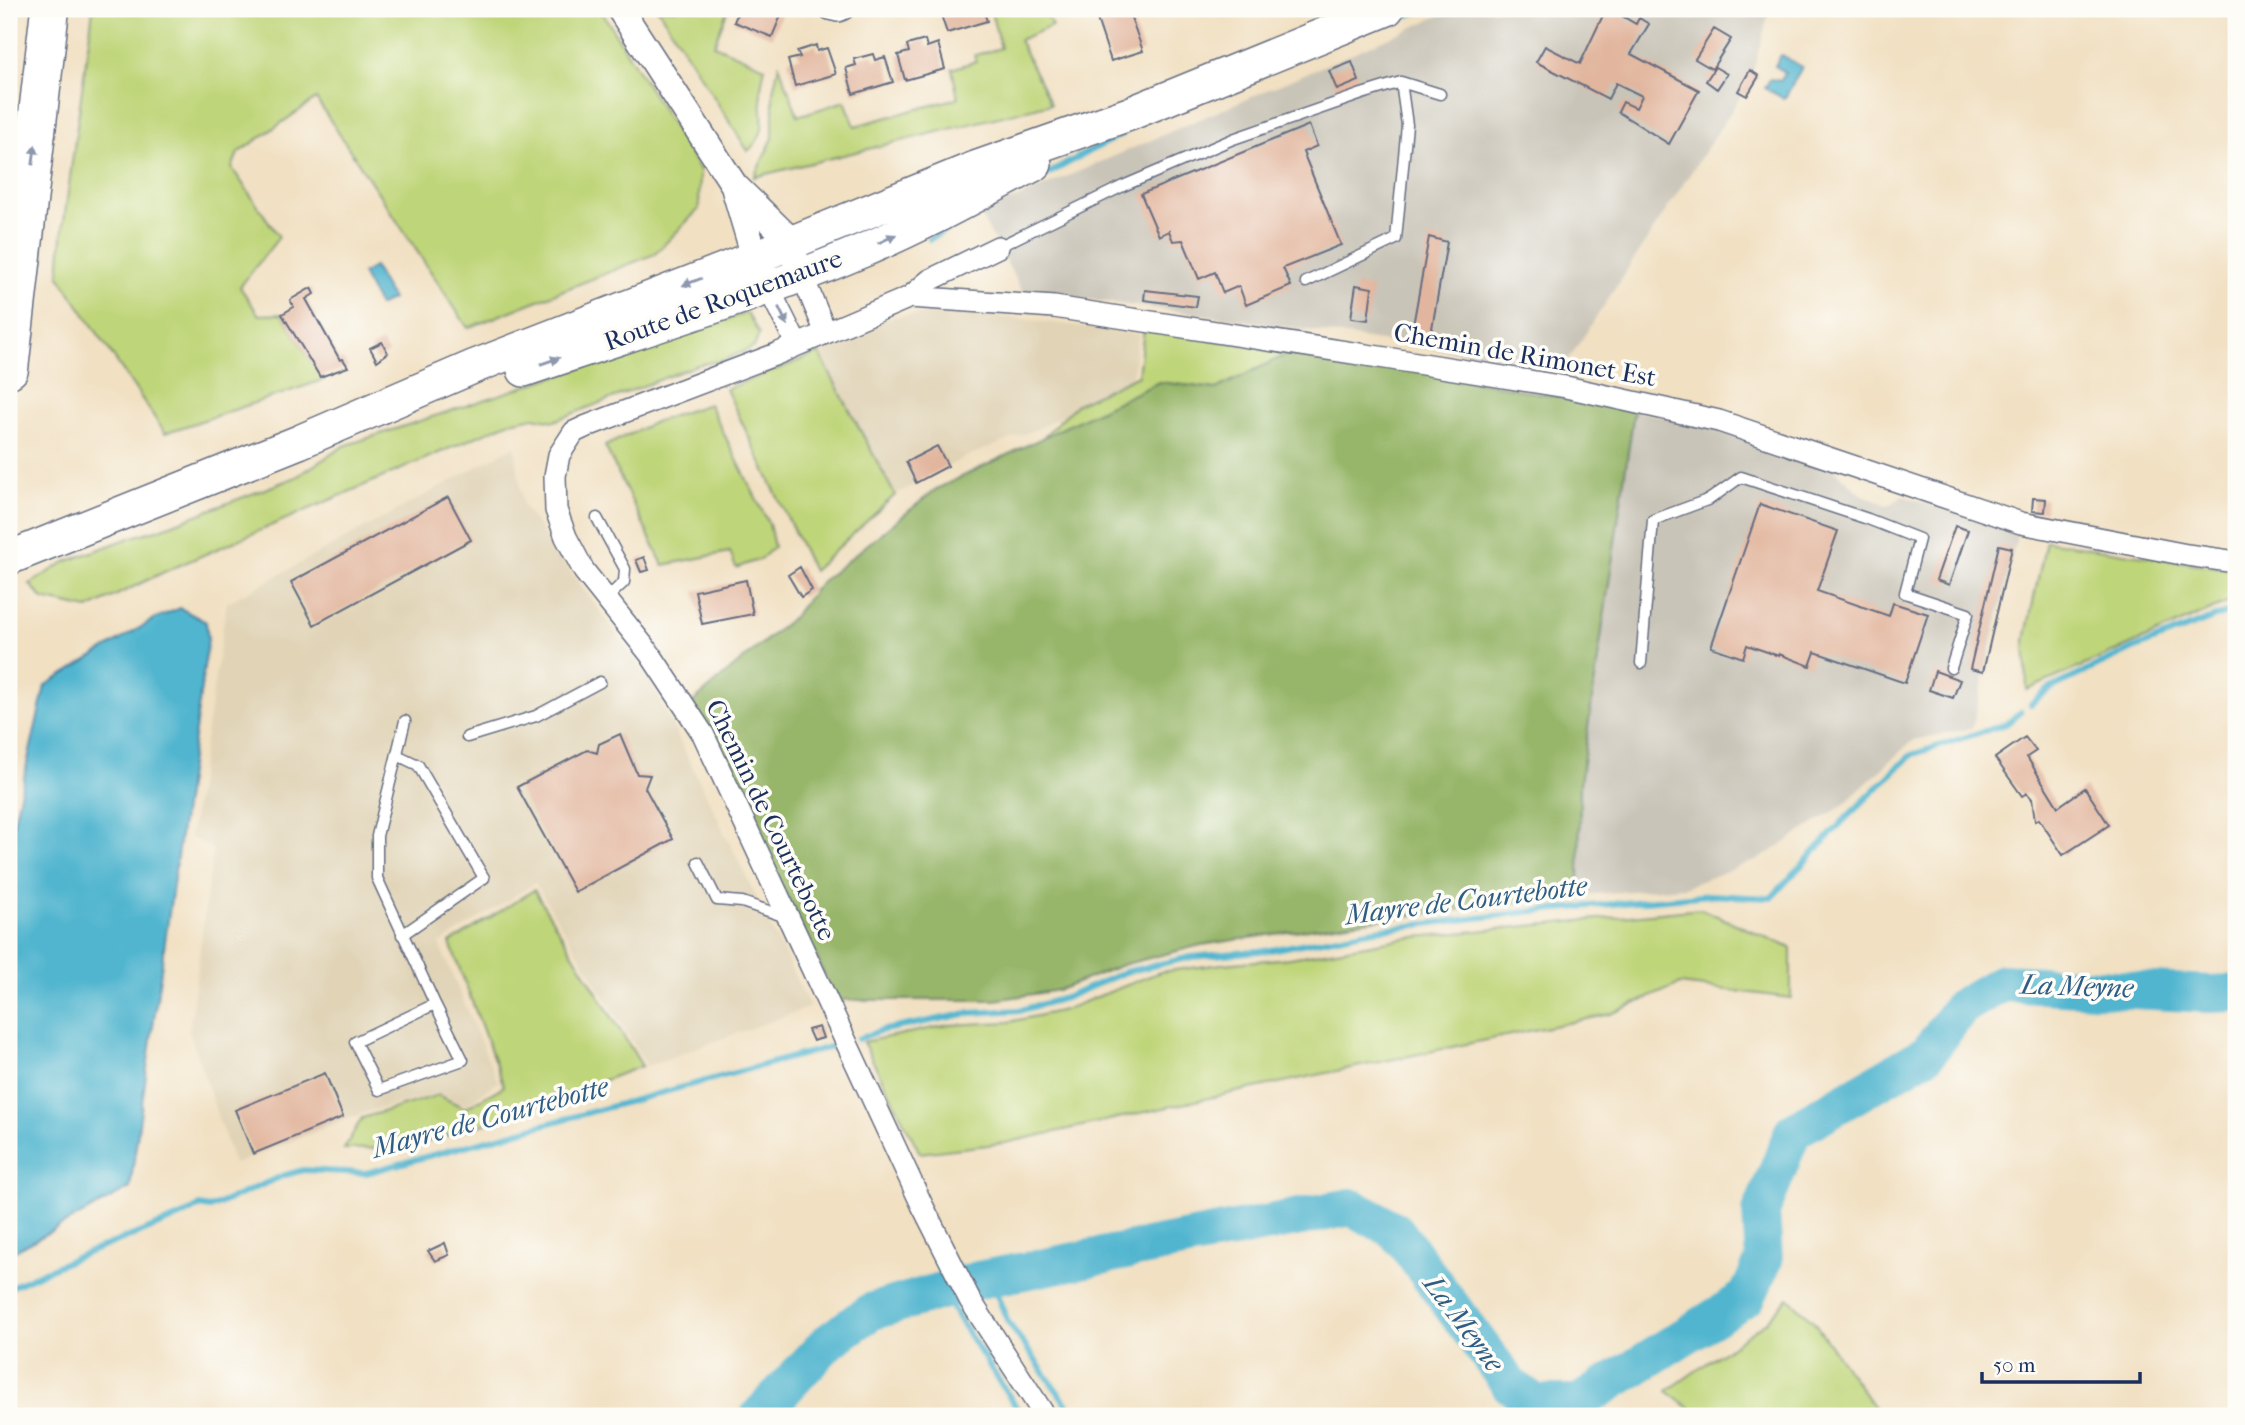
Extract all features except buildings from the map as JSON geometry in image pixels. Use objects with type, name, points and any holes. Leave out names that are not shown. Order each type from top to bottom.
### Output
[{"type":"highway","points":[[9,369],[50,9]]},
{"type":"main road","name":"Route de Roquemaure","points":[[9,558],[299,442],[474,367],[975,168],[1129,114],[1387,9]]},
{"type":"main road","name":"Route de Roquemaure","points":[[299,442],[421,405],[802,275],[866,249],[965,202],[1129,114]]},
{"type":"street","points":[[620,9],[734,185],[783,234],[826,333]]},
{"type":"street","points":[[830,9],[843,9]]},
{"type":"street","points":[[734,185],[756,257],[797,345]]},
{"type":"street","points":[[910,297],[930,280],[998,247]]},
{"type":"street","name":"Chemin de Rimonet Est","points":[[797,345],[910,297],[1054,307],[1566,387],[1719,421],[2021,523],[2236,562]]},
{"type":"street","name":"Chemin de Courtebotte","points":[[797,345],[574,432],[559,455],[555,476],[556,510],[566,537],[584,571],[650,654],[703,734],[916,1192],[970,1300],[1045,1416]]},
{"type":"lane","points":[[1306,282],[1396,239],[1407,125],[1401,82]]},
{"type":"lane","points":[[998,247],[1123,186],[1233,139],[1401,82],[1440,94]]},
{"type":"lane","points":[[1641,663],[1653,520],[1710,499],[1741,477],[1868,519],[1919,539],[1905,593],[1968,614],[1951,667]]},
{"type":"lane","points":[[597,518],[625,569],[624,582],[606,600]]},
{"type":"lane","points":[[467,737],[536,716],[600,682]]},
{"type":"lane","points":[[405,722],[377,836],[377,878],[463,1060],[379,1090],[355,1042],[435,1004]]},
{"type":"lane","points":[[397,755],[418,765],[485,878],[402,934]]},
{"type":"lane","points":[[698,862],[717,900],[742,902],[788,918]]},
{"type":"shaded area","points":[[1455,9],[1770,9],[1750,82],[1565,365],[1022,291],[980,214]]},
{"type":"shaded area","points":[[951,310],[1139,334],[1132,375],[1042,427],[965,457],[895,495],[819,353],[888,318]]},
{"type":"shaded area","points":[[1634,411],[1713,426],[1833,468],[1861,494],[1889,506],[1903,496],[2018,532],[1972,728],[1913,740],[1842,806],[1761,858],[1685,887],[1579,895],[1580,783]]},
{"type":"shaded area","points":[[515,446],[523,505],[649,678],[810,1007],[647,1066],[535,883],[439,944],[498,1082],[466,1105],[438,1093],[361,1114],[234,1164],[189,1031],[213,849],[190,837],[227,603]]},
{"type":"green space","points":[[93,9],[600,9],[700,170],[699,209],[655,254],[468,328],[316,99],[238,153],[232,168],[279,237],[240,287],[259,315],[282,314],[323,380],[165,433],[59,276]]},
{"type":"green space","points":[[658,9],[728,9],[714,45],[765,67],[761,90],[761,132],[748,151]]},
{"type":"green space","points":[[990,9],[1044,9],[1052,26],[1019,40],[1051,104],[754,177],[773,138],[773,91],[779,65],[798,116],[845,101],[855,126],[958,98],[952,69],[976,61],[975,55],[1001,48]]},
{"type":"green space","points":[[747,313],[759,334],[754,347],[724,360],[697,365],[554,421],[534,417],[510,422],[164,572],[88,609],[43,599],[30,584],[65,562],[296,477],[344,446]]},
{"type":"green space","points":[[1144,329],[1292,352],[1216,389],[1159,382],[1042,438],[1077,404],[1138,375]]},
{"type":"green space","points":[[1292,352],[1410,369],[1634,411],[1580,783],[1579,895],[1356,922],[1201,945],[1122,965],[1059,990],[995,1000],[837,1000],[692,703],[793,617],[820,583],[936,489],[1159,382],[1216,389]]},
{"type":"green space","points":[[819,353],[895,495],[813,571],[726,389]]},
{"type":"green space","points":[[709,404],[769,524],[774,547],[761,559],[736,568],[730,552],[663,565],[605,446],[655,422]]},
{"type":"green space","points":[[2046,541],[2236,570],[2236,599],[2027,690],[2025,640]]},
{"type":"green space","points":[[534,890],[642,1066],[498,1120],[408,1148],[344,1149],[362,1118],[438,1095],[465,1108],[504,1086],[450,943]]},
{"type":"green space","points":[[1701,909],[1791,948],[1791,998],[1680,984],[1611,1014],[1005,1143],[920,1153],[863,1042],[949,1025],[1009,1022],[1064,1010],[1160,972],[1290,958],[1406,938]]},
{"type":"green space","points":[[1788,1298],[1814,1322],[1880,1416],[1700,1416],[1667,1391],[1766,1322]]},
{"type":"water","points":[[1781,55],[1802,67],[1783,98],[1765,88],[1770,79],[1781,81],[1785,72],[1775,66]]},
{"type":"water","points":[[374,267],[392,299],[379,306],[362,274]]},
{"type":"water","points":[[180,608],[206,622],[208,639],[130,1188],[9,1254],[9,842],[45,686],[156,618]]},
{"type":"waterway","points":[[1394,21],[1424,9]]},
{"type":"waterway","points":[[1042,177],[1125,132]]},
{"type":"waterway","points":[[930,239],[947,229]]},
{"type":"waterway","name":"Mayre de Courtebotte","points":[[2031,704],[2049,689],[2133,649],[2236,609]]},
{"type":"waterway","name":"Mayre de Courtebotte","points":[[858,1039],[879,1031],[970,1013],[1021,1010],[1065,998],[1125,972],[1191,957],[1270,950],[1374,930],[1536,911],[1710,895],[1771,898],[1846,818],[1911,755],[2006,724],[2021,712]]},
{"type":"waterway","name":"La Meyne","points":[[759,1416],[827,1343],[870,1312],[978,1280],[1351,1207],[1396,1231],[1510,1385],[1536,1403],[1578,1403],[1747,1297],[1764,1260],[1761,1212],[1793,1131],[1928,1053],[1961,1007],[2002,983],[2209,994],[2236,993]]},
{"type":"waterway","name":"Mayre de Courtebotte","points":[[9,1288],[77,1257],[182,1216],[199,1206],[210,1208],[282,1176],[303,1170],[366,1173],[830,1047]]},
{"type":"waterway","points":[[990,1278],[1008,1322],[1075,1416]]},
{"type":"waterway","points":[[940,1290],[1022,1416]]}]
